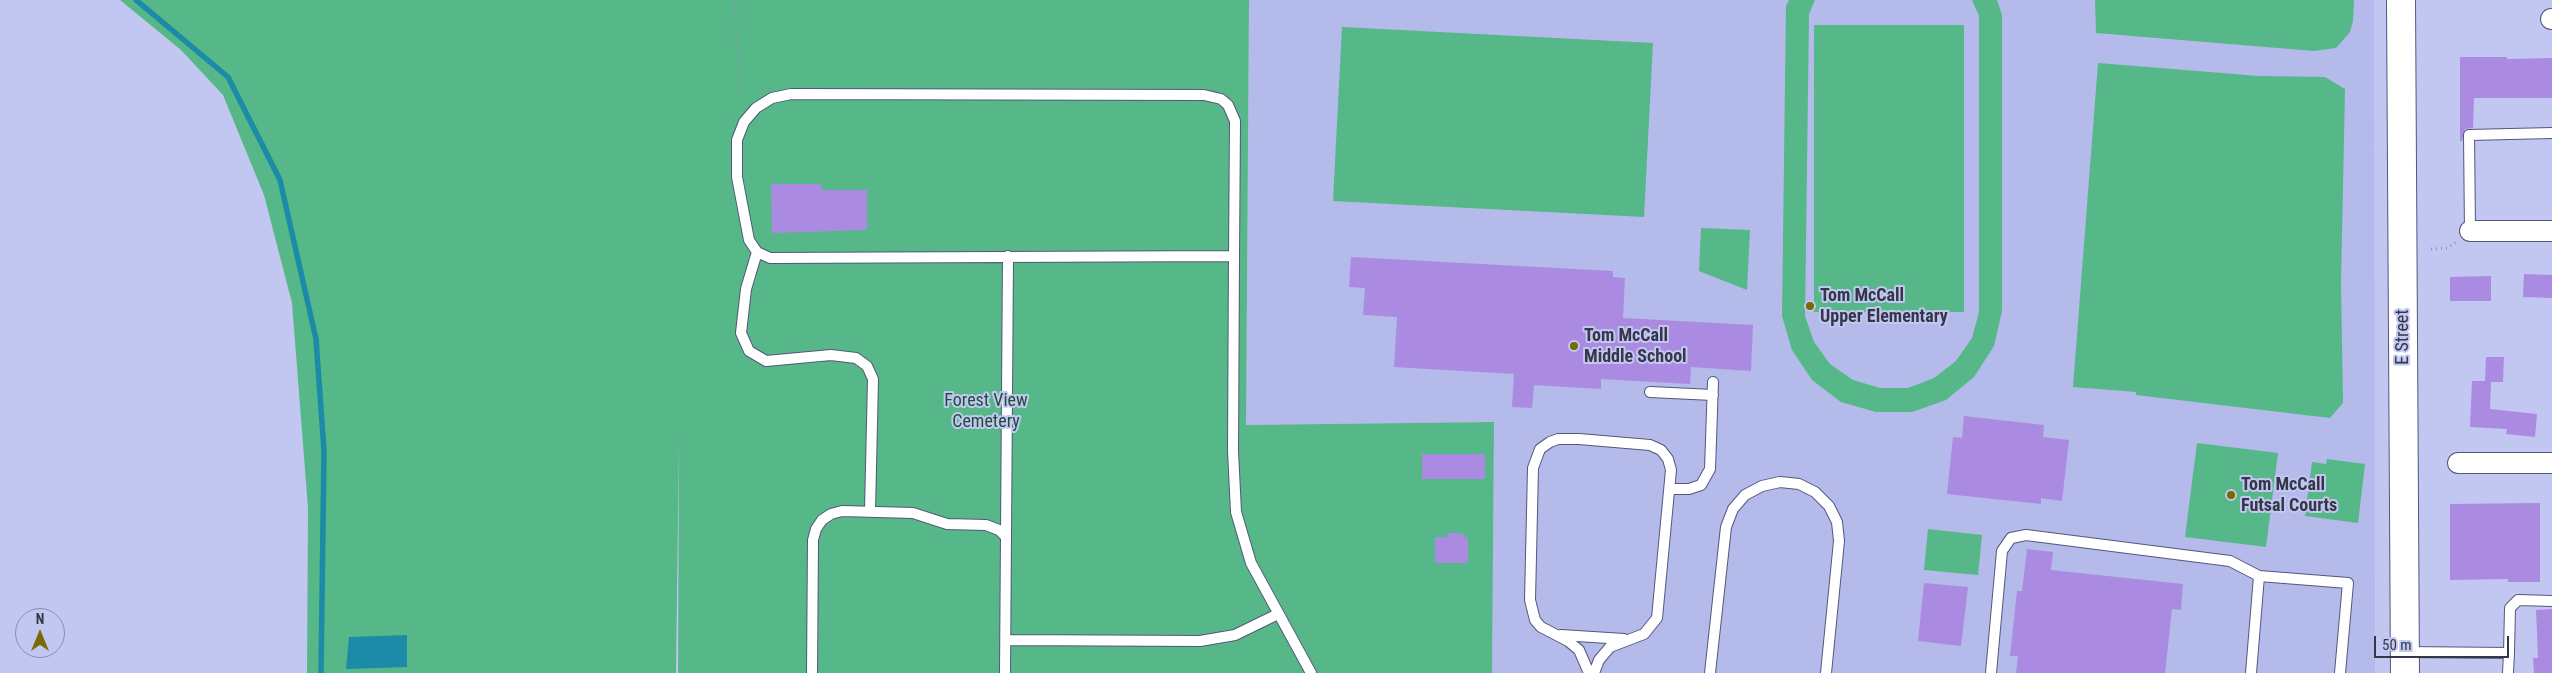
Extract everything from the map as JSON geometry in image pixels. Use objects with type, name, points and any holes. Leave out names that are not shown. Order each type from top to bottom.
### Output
[{"type":"main road","name":"E Street","points":[[2401,0],[2404,663]]},
{"type":"street","points":[[2470,231],[2552,231]]},
{"type":"street","points":[[2458,463],[2552,463]]},
{"type":"lane","points":[[1234,256],[770,258],[757,252],[749,240],[737,177],[737,140],[744,122],[756,108],[772,98],[791,94],[1213,96],[1228,105],[1235,121],[1233,451],[1236,512],[1251,563],[1311,673]]},
{"type":"lane","points":[[2470,231],[2469,135],[2552,133]]},
{"type":"lane","points":[[757,252],[746,289],[742,334],[749,351],[757,358],[776,362],[831,355],[856,358],[867,366],[873,379],[870,511]]},
{"type":"lane","points":[[1005,673],[1008,256]]},
{"type":"lane","points":[[1670,489],[1689,489],[1701,486],[1710,469],[1713,382]]},
{"type":"lane","points":[[1650,392],[1713,395]]},
{"type":"lane","points":[[1594,673],[1599,660],[1610,646],[1644,634],[1656,618],[1671,470],[1668,458],[1660,450],[1650,445],[1558,439],[1540,449],[1533,468],[1530,600],[1535,620],[1548,632],[1555,634],[1628,639]]},
{"type":"lane","points":[[1710,673],[1726,527],[1733,510],[1745,495],[1762,486],[1780,482],[1798,484],[1815,492],[1829,506],[1837,522],[1839,541],[1826,673]]},
{"type":"lane","points":[[812,673],[813,540],[816,529],[822,520],[831,514],[842,511],[912,513],[947,524],[986,525],[999,530],[1006,537]]},
{"type":"lane","points":[[1991,673],[2002,551],[2011,538],[2026,536],[2230,561],[2259,576],[2348,583],[2340,673]]},
{"type":"lane","points":[[2252,673],[2259,576]]},
{"type":"lane","points":[[2508,673],[2510,608],[2518,600],[2552,601]]},
{"type":"lane","points":[[1006,640],[1200,641],[1235,635],[1278,614]]},
{"type":"lane","points":[[1555,634],[1579,650],[1589,673]]},
{"type":"lane","points":[[2404,663],[2509,653]]},
{"type":"path","points":[[734,0],[744,122]]},
{"type":"path","points":[[2431,249],[2447,248],[2470,231]]},
{"type":"shaded area","name":"Tom McCall Upper Elementary","points":[[1249,0],[2374,0],[2375,673],[1492,673],[1494,422],[1246,425]]},
{"type":"shaded area","points":[[407,635],[407,667],[346,669],[349,637]]},
{"type":"green space","name":"Forest View Cemetery","points":[[120,0],[1249,0],[1246,425],[1494,422],[1492,673],[678,673],[679,439],[676,673],[307,673],[308,508],[292,303],[264,195],[223,95],[181,50]]},
{"type":"green space","points":[[1789,0],[1815,0],[1809,14],[1805,316],[1814,342],[1830,364],[1853,380],[1880,388],[1908,388],[1934,378],[1956,361],[1972,338],[1979,312],[1979,16],[1972,0],[1997,0],[2002,15],[2002,311],[1994,346],[1974,377],[1946,400],[1912,412],[1876,412],[1841,402],[1812,380],[1792,350],[1782,316],[1786,6]]},
{"type":"green space","points":[[2095,0],[2354,0],[2353,21],[2350,32],[2336,48],[2314,51],[2096,33]]},
{"type":"green space","points":[[1814,25],[1964,25],[1964,312],[1814,312]]},
{"type":"green space","points":[[1342,27],[1653,43],[1644,217],[1333,201]]},
{"type":"green space","points":[[2098,63],[2259,76],[2325,77],[2345,89],[2341,283],[2343,403],[2330,418],[2136,395],[2136,392],[2073,387]]},
{"type":"green space","points":[[1701,228],[1750,230],[1747,290],[1699,271]]},
{"type":"green space","name":"Tom McCall Futsal Courts","points":[[2197,443],[2278,453],[2266,547],[2185,537]]},
{"type":"green space","points":[[2327,459],[2365,464],[2358,523],[2305,516],[2312,462],[2326,464]]},
{"type":"green space","points":[[1928,529],[1982,535],[1978,575],[1924,570]]},
{"type":"building","points":[[2460,57],[2552,58],[2552,98],[2474,98],[2473,128],[2465,129],[2462,141],[2460,141]]},
{"type":"building","points":[[771,184],[821,184],[821,190],[867,190],[867,230],[772,233]]},
{"type":"building","name":"Tom McCall Middle School","points":[[1351,257],[1613,271],[1613,277],[1625,278],[1623,318],[1753,325],[1751,371],[1691,367],[1690,384],[1601,379],[1601,389],[1534,385],[1532,408],[1512,407],[1514,374],[1394,367],[1397,317],[1363,315],[1365,288],[1349,287]]},
{"type":"building","points":[[2524,274],[2552,275],[2552,298],[2523,297]]},
{"type":"building","points":[[2491,276],[2491,301],[2450,301],[2450,277]]},
{"type":"building","points":[[2486,357],[2504,357],[2503,382],[2491,382],[2490,409],[2537,414],[2535,437],[2506,434],[2507,429],[2470,427],[2472,381],[2485,381]]},
{"type":"building","points":[[1964,416],[2044,425],[2043,437],[2069,440],[2062,501],[2041,498],[2041,504],[1947,494],[1953,437],[1962,438]]},
{"type":"building","points":[[1422,454],[1485,454],[1485,479],[1422,479]]},
{"type":"building","points":[[2540,503],[2540,582],[2508,582],[2508,579],[2450,580],[2450,504]]},
{"type":"building","points":[[1447,533],[1463,533],[1463,537],[1468,537],[1468,563],[1435,563],[1435,537],[1447,537]]},
{"type":"building","points":[[2027,549],[2053,552],[2051,570],[2183,584],[2181,610],[2172,609],[2165,673],[2016,673],[2018,656],[2010,656],[2017,591],[2022,591]]},
{"type":"building","points":[[1924,583],[1968,587],[1961,646],[1918,641]]},
{"type":"building","points":[[2552,609],[2552,673],[2534,673],[2533,658],[2538,658],[2536,610]]},
{"type":"waterway","points":[[136,0],[228,77],[280,180],[316,339],[324,451],[321,673]]},
{"type":"place","name":"Tom McCall Upper Elementary","points":[[1810,306]]},
{"type":"place","name":"Tom McCall Middle School","points":[[1574,346]]},
{"type":"place","name":"Tom McCall Futsal Courts","points":[[2231,495]]}]
